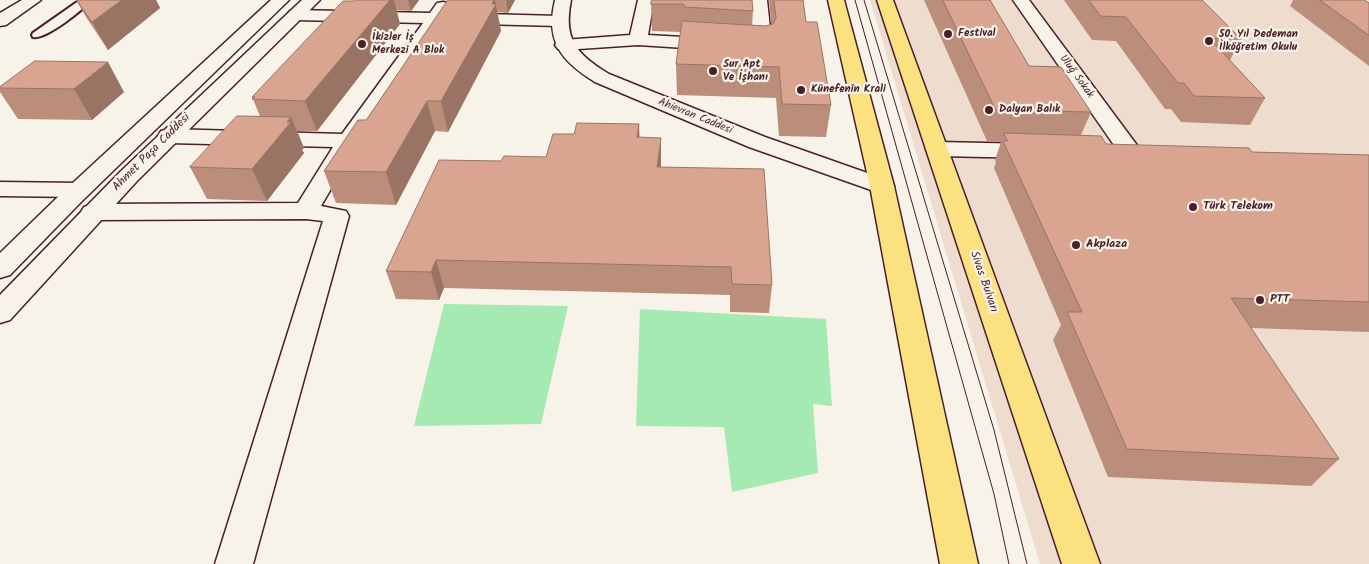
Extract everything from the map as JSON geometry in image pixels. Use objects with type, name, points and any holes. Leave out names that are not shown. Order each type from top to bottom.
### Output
[{"type":"highway","points":[[836,0],[882,186],[959,564]]},
{"type":"highway","name":"Sivas Bulvarı","points":[[885,0],[1081,564]]},
{"type":"street","points":[[0,21],[33,0]]},
{"type":"street","points":[[349,17],[364,0]]},
{"type":"street","points":[[306,212],[348,141],[449,0]]},
{"type":"street","name":"Ahievran Caddesi","points":[[563,0],[559,12],[559,21],[564,45],[572,58],[582,67],[615,85],[757,142],[882,186]]},
{"type":"street","points":[[638,40],[646,0]]},
{"type":"street","points":[[564,45],[638,40],[763,47],[759,0]]},
{"type":"street","name":"Uluğ Sokak","points":[[1021,0],[1142,154],[1102,153]]},
{"type":"street","points":[[296,5],[349,17],[559,21]]},
{"type":"street","name":"Ahmet Paşa Caddesi","points":[[0,313],[93,212],[296,5]]},
{"type":"street","name":"Ahmet Paşa Caddesi","points":[[0,268],[79,190],[296,5]]},
{"type":"street","points":[[169,136],[348,141]]},
{"type":"street","points":[[937,149],[1054,152]]},
{"type":"street","points":[[0,189],[79,190]]},
{"type":"street","points":[[93,212],[306,212],[337,216],[234,564]]},
{"type":"lane","points":[[36,35],[72,12],[86,0]]},
{"type":"shaded area","points":[[870,0],[1369,0],[1369,564],[1040,564]]},
{"type":"green space","points":[[444,304],[568,306],[541,424],[414,426]]},
{"type":"green space","points":[[640,309],[826,319],[832,406],[813,404],[818,473],[732,492],[724,427],[636,426]]},
{"type":"building","points":[[77,0],[122,0],[92,22]]},
{"type":"building","points":[[390,0],[305,101],[252,99],[343,1]]},
{"type":"building","points":[[448,0],[494,0],[492,4],[496,4],[441,101],[427,101],[386,172],[324,171],[358,120],[366,120]]},
{"type":"building","points":[[652,0],[752,0],[753,11],[684,7],[684,4],[651,4]]},
{"type":"building","points":[[774,0],[803,0],[806,22],[817,22],[831,105],[782,104],[779,67],[676,64],[682,21],[765,26],[773,24],[776,18]]},
{"type":"building","points":[[943,0],[990,0],[1029,66],[1061,67],[1091,112],[996,110]]},
{"type":"building","points":[[1089,0],[1202,0],[1241,39],[1209,38],[1265,98],[1194,96],[1184,83],[1178,83],[1126,17],[1101,16]]},
{"type":"building","points":[[1320,0],[1364,0],[1369,3],[1369,35]]},
{"type":"building","points":[[35,61],[108,62],[74,89],[0,88]]},
{"type":"building","points":[[237,116],[291,117],[287,122],[291,122],[252,169],[190,167]]},
{"type":"building","points":[[577,123],[639,124],[637,137],[661,138],[657,167],[764,169],[772,285],[732,284],[731,267],[436,260],[431,272],[386,271],[439,160],[501,161],[504,156],[546,157],[553,134],[574,134]]},
{"type":"building","points":[[1004,133],[1101,136],[1106,144],[1249,148],[1252,152],[1369,155],[1369,302],[1231,298],[1339,459],[1127,449],[1067,312],[1082,312],[1003,141],[1007,141]]},
{"type":"tram line","points":[[855,0],[994,494],[1009,564]]},
{"type":"tram line","points":[[864,0],[994,430],[1027,564]]},
{"type":"place","name":"Festival","points":[[948,34]]},
{"type":"place","name":"50. Yıl Dedeman İlköğretim Okulu","points":[[1209,41]]},
{"type":"place","name":"İkizler İş Merkezi A Blok","points":[[362,44]]},
{"type":"place","name":"Sur Apt Ve İşhanı","points":[[713,71]]},
{"type":"place","name":"Künefenîn Krali","points":[[801,90]]},
{"type":"place","name":"Dalyan Balık","points":[[989,110]]},
{"type":"place","name":"Türk Telekom","points":[[1193,207]]},
{"type":"place","name":"Akplaza","points":[[1076,245]]},
{"type":"place","name":"PTT","points":[[1260,300]]}]
